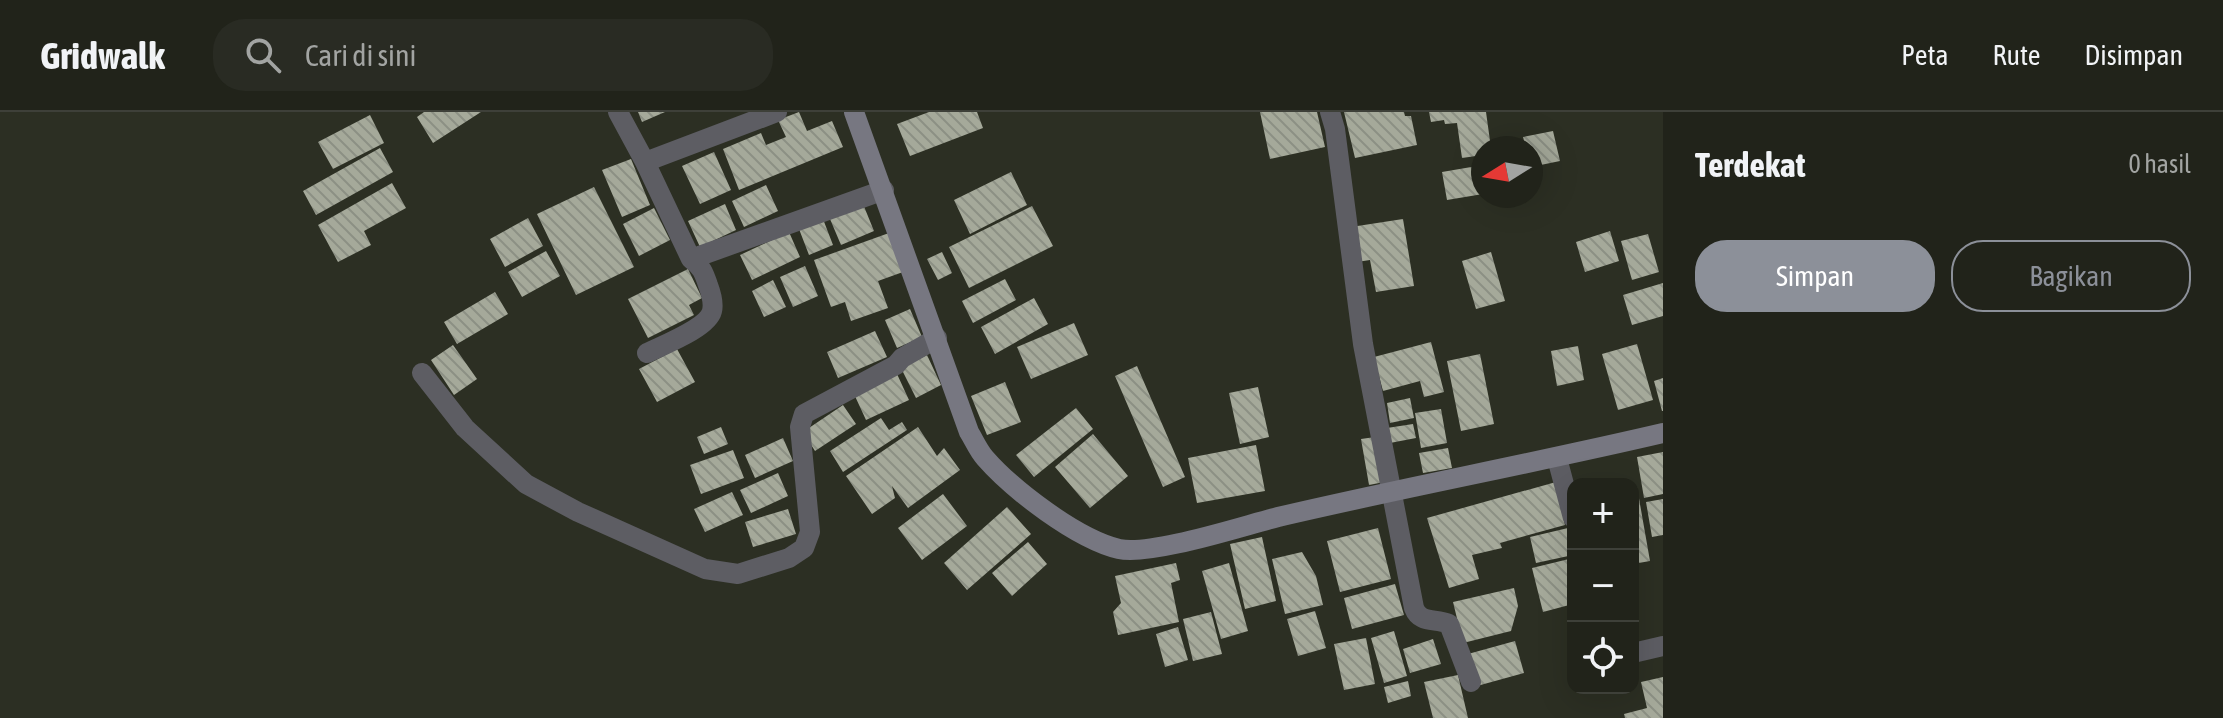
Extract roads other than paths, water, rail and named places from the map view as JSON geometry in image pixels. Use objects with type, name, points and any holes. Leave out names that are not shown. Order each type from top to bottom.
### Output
[{"type":"street","points":[[618,112],[691,259],[703,268],[713,309],[700,326],[647,353]]},
{"type":"street","points":[[645,162],[777,112]]},
{"type":"street","points":[[854,112],[969,432],[982,455],[1015,487],[1094,540],[1120,550],[1149,549],[1663,433]]},
{"type":"street","points":[[1330,112],[1335,129],[1363,344],[1415,611],[1423,619],[1449,624],[1471,682]]},
{"type":"street","points":[[691,259],[884,190]]},
{"type":"street","points":[[422,373],[465,428],[526,484],[578,512],[705,569],[738,574],[789,558],[807,543],[810,532],[800,425],[804,414],[896,365],[902,358],[937,338]]},
{"type":"street","points":[[1557,458],[1567,496]]},
{"type":"street","points":[[1639,652],[1663,646]]}]
